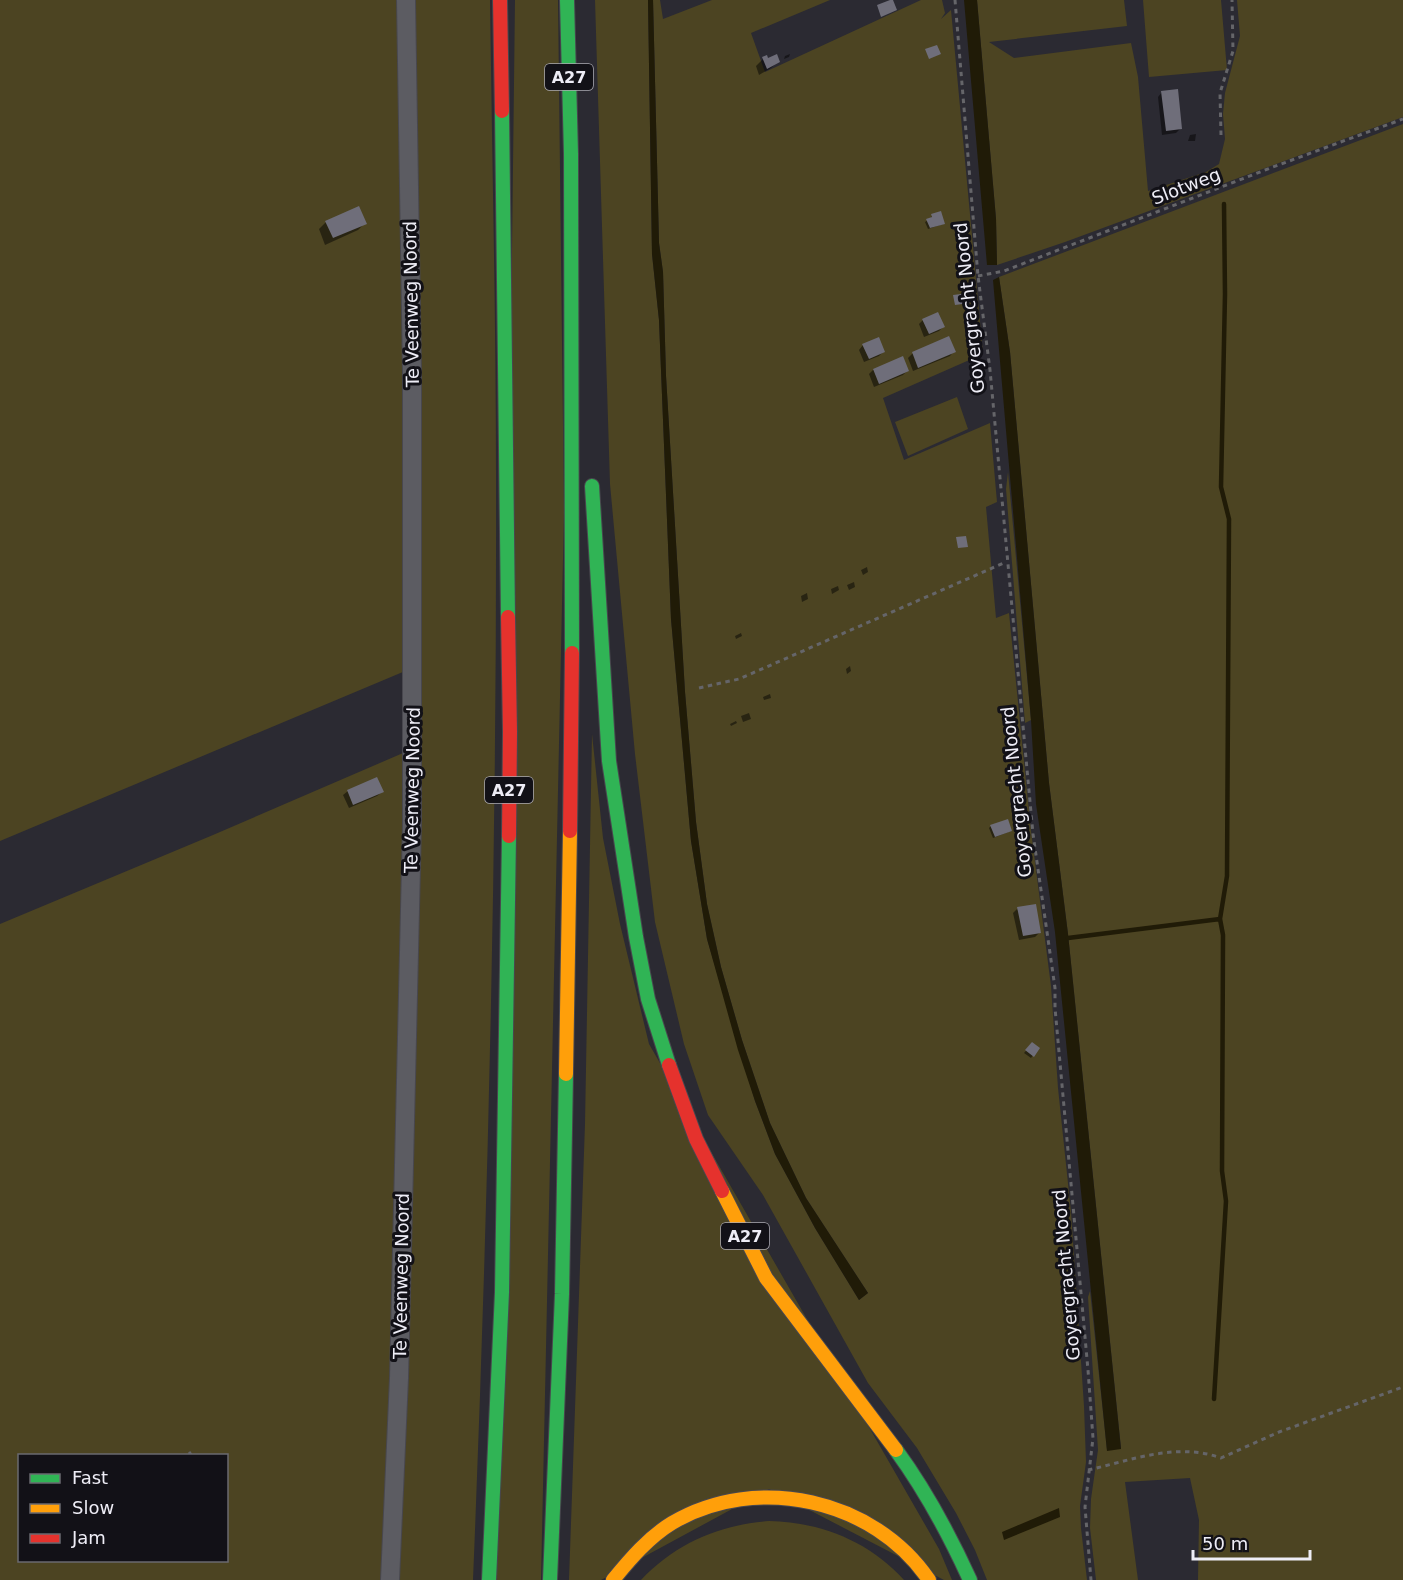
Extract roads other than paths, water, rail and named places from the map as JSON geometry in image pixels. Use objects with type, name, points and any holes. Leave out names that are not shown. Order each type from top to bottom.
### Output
[{"type":"highway","name":"A27","points":[[489,1580],[502,1280],[510,732],[501,0]]},
{"type":"highway","name":"A27","points":[[550,1580],[562,1294],[572,763],[571,154],[567,0]]},
{"type":"highway","name":"A27","points":[[571,154],[586,391]]},
{"type":"highway","name":"A27","points":[[591,474],[609,761],[636,937],[657,1032],[696,1139],[766,1278],[916,1479],[950,1536],[970,1580]]},
{"type":"highway","points":[[613,1580],[628,1561],[679,1519],[734,1501],[762,1497],[797,1499],[849,1513],[875,1527],[906,1551],[929,1580]]},
{"type":"street","name":"Te Veenweg Noord","points":[[390,1580],[400,1342],[412,801],[412,373],[406,0]]},
{"type":"waterway","points":[[1214,1399],[1226,1201],[1222,1171],[1223,935],[1220,919],[1227,876],[1229,519],[1221,487],[1225,294],[1224,204]]},
{"type":"waterway","points":[[1068,938],[1220,919]]}]
